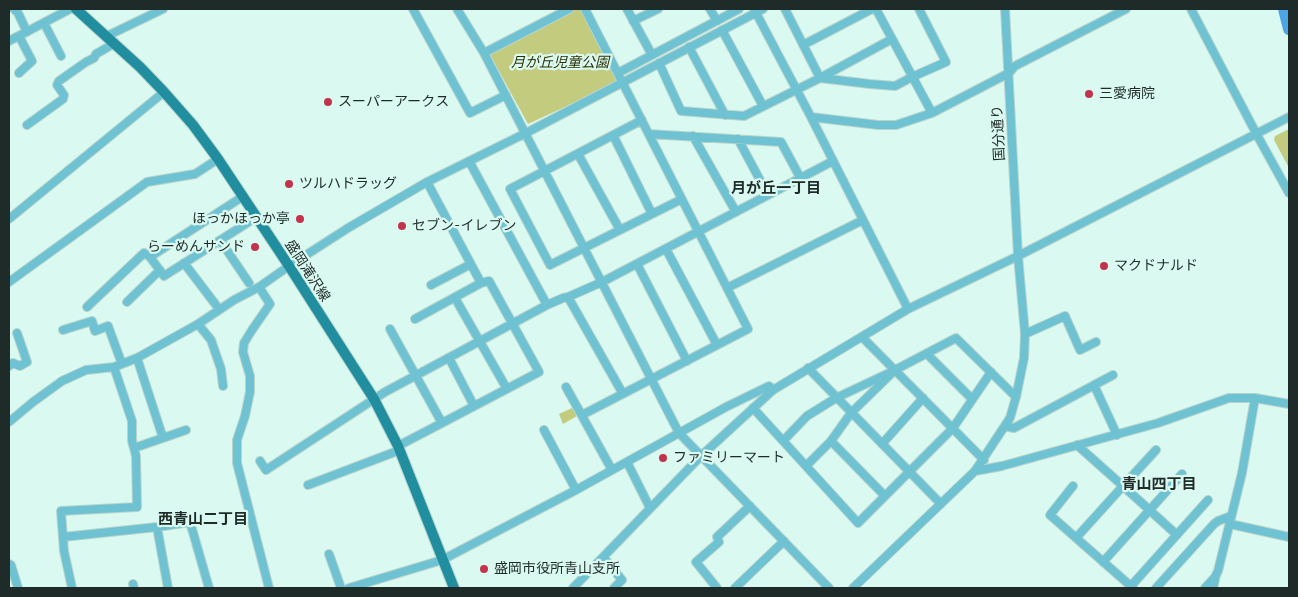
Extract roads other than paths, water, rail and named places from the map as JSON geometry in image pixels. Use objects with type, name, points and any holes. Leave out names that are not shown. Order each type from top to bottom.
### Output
[{"type":"main road","name":"盛岡滝沢線","points":[[76,9],[164,92],[193,125],[218,159],[288,266],[374,399],[399,448],[454,588]]},
{"type":"street","points":[[14,9],[18,13],[32,62],[18,73]]},
{"type":"street","points":[[9,41],[70,9]]},
{"type":"street","points":[[27,125],[63,99],[64,95],[57,85],[58,81],[94,58],[111,40],[163,9]]},
{"type":"street","points":[[413,9],[470,112],[506,95]]},
{"type":"street","points":[[457,9],[484,53],[526,133],[679,433],[830,588]]},
{"type":"street","points":[[484,53],[569,9]]},
{"type":"street","points":[[582,416],[748,329],[585,9]]},
{"type":"street","points":[[627,9],[652,55]]},
{"type":"street","points":[[633,21],[658,9]]},
{"type":"street","points":[[710,9],[717,20]]},
{"type":"street","points":[[618,73],[739,9]]},
{"type":"street","points":[[785,9],[820,78]]},
{"type":"street","points":[[803,45],[872,9]]},
{"type":"street","points":[[876,9],[932,112]]},
{"type":"street","points":[[820,78],[895,86],[946,62],[919,9]]},
{"type":"street","name":"国分通り","points":[[853,588],[976,471],[1010,418],[1016,397],[1024,358],[1025,334],[1018,256],[1005,9]]},
{"type":"street","points":[[811,117],[878,125],[896,124],[932,112],[1009,72],[1015,66],[1126,9]]},
{"type":"street","points":[[1191,9],[1289,192]]},
{"type":"street","points":[[10,419],[62,381],[86,370],[114,367],[137,358],[259,287],[348,228],[427,182],[526,133],[758,10],[908,309]]},
{"type":"street","points":[[44,22],[61,56]]},
{"type":"street","points":[[722,30],[763,106]]},
{"type":"street","points":[[659,63],[682,111],[744,116],[820,78],[892,38]]},
{"type":"street","points":[[689,47],[725,115]]},
{"type":"street","points":[[9,219],[164,92]]},
{"type":"street","points":[[573,588],[701,456],[773,390],[908,309],[1018,256],[1289,117]]},
{"type":"street","points":[[642,120],[510,189],[550,265],[682,198]]},
{"type":"street","points":[[649,134],[781,142],[800,179]]},
{"type":"street","points":[[613,136],[652,214]]},
{"type":"street","points":[[693,136],[736,212]]},
{"type":"street","points":[[738,139],[768,195]]},
{"type":"street","points":[[578,154],[620,230]]},
{"type":"street","points":[[9,282],[147,182],[196,174],[218,159]]},
{"type":"street","points":[[469,161],[547,305]]},
{"type":"street","points":[[260,461],[266,470],[374,399],[416,375],[547,305],[602,282],[833,161]]},
{"type":"street","points":[[427,182],[481,283]]},
{"type":"street","points":[[150,257],[242,197]]},
{"type":"street","points":[[87,307],[144,253],[150,257],[164,276],[255,218]]},
{"type":"street","points":[[727,288],[863,220]]},
{"type":"street","points":[[220,240],[250,283]]},
{"type":"street","points":[[666,249],[717,345]]},
{"type":"street","points":[[184,263],[216,305]]},
{"type":"street","points":[[431,285],[471,264]]},
{"type":"street","points":[[637,264],[687,360]]},
{"type":"street","points":[[127,302],[160,270]]},
{"type":"street","points":[[308,485],[399,448],[539,372],[489,281],[481,283],[415,319]]},
{"type":"street","points":[[259,287],[270,304],[244,343],[243,352],[250,376],[250,392],[237,440],[237,463],[269,588]]},
{"type":"street","points":[[568,297],[623,394]]},
{"type":"street","points":[[456,298],[507,389]]},
{"type":"street","points":[[1025,334],[1065,316],[1080,350],[1096,342]]},
{"type":"street","points":[[63,330],[92,321],[95,331],[108,326],[122,364]]},
{"type":"street","points":[[198,324],[211,340],[221,369],[223,386]]},
{"type":"street","points":[[390,329],[442,423]]},
{"type":"street","points":[[9,355],[11,365],[20,366],[27,362],[17,333]]},
{"type":"street","points":[[862,337],[984,460]]},
{"type":"street","points":[[783,441],[807,416],[836,398],[956,338],[1016,397]]},
{"type":"street","points":[[926,354],[972,399]]},
{"type":"street","points":[[137,358],[163,438]]},
{"type":"street","points":[[449,358],[474,406]]},
{"type":"street","points":[[72,588],[64,550],[61,511],[137,507],[136,456],[132,441],[132,421],[114,367]]},
{"type":"street","points":[[808,368],[941,504]]},
{"type":"street","points":[[806,466],[831,441],[851,413],[895,370]]},
{"type":"street","points":[[753,408],[858,523],[953,428],[991,372]]},
{"type":"street","points":[[1005,426],[1014,428],[1113,375]]},
{"type":"street","points":[[1094,385],[1117,435]]},
{"type":"street","points":[[349,588],[442,560],[576,490],[726,407],[769,386],[773,390]]},
{"type":"street","points":[[566,387],[612,470]]},
{"type":"street","points":[[882,444],[923,398]]},
{"type":"street","points":[[976,471],[1002,466],[1117,435],[1229,398],[1256,398],[1289,404]]},
{"type":"street","points":[[1213,588],[1242,473],[1256,398]]},
{"type":"street","points":[[134,448],[186,430]]},
{"type":"street","points":[[544,430],[576,490]]},
{"type":"street","points":[[831,441],[885,496]]},
{"type":"street","points":[[1078,445],[1177,535]]},
{"type":"street","points":[[1076,538],[1156,450]]},
{"type":"street","points":[[627,462],[650,508]]},
{"type":"street","points":[[1103,562],[1182,474]]},
{"type":"street","points":[[1073,486],[1050,515],[1132,587],[1208,500]]},
{"type":"street","points":[[717,588],[696,562],[719,542],[717,537],[750,506]]},
{"type":"street","points":[[1156,588],[1218,521],[1231,520],[1289,537]]},
{"type":"street","points":[[63,537],[190,522],[209,588]]},
{"type":"street","points":[[157,527],[168,588]]},
{"type":"street","points":[[735,588],[784,541]]},
{"type":"street","points":[[329,554],[341,588]]},
{"type":"street","points":[[605,559],[622,580],[614,588]]},
{"type":"street","points":[[9,564],[11,565],[18,588]]},
{"type":"street","points":[[1205,588],[1216,576]]},
{"type":"waterway","points":[[1284,9],[1289,29]]},
{"type":"place","name":"三愛病院","points":[[1089,94]]},
{"type":"place","name":"スーパーアークス","points":[[328,102]]},
{"type":"place","name":"ツルハドラッグ","points":[[289,184]]},
{"type":"place","name":"ほっかほっか亭","points":[[300,219]]},
{"type":"place","name":"セブン-イレブン","points":[[402,226]]},
{"type":"place","name":"らーめんサンド","points":[[255,247]]},
{"type":"place","name":"マクドナルド","points":[[1104,266]]},
{"type":"place","name":"ファミリーマート","points":[[663,458]]},
{"type":"place","name":"盛岡市役所青山支所","points":[[484,569]]},
{"type":"district","name":"月が丘一丁目","points":[[776,189]]},
{"type":"district","name":"青山四丁目","points":[[1159,485]]},
{"type":"district","name":"西青山二丁目","points":[[203,520]]},
{"type":"park label","name":"月が丘児童公園","points":[[560,63]]}]
